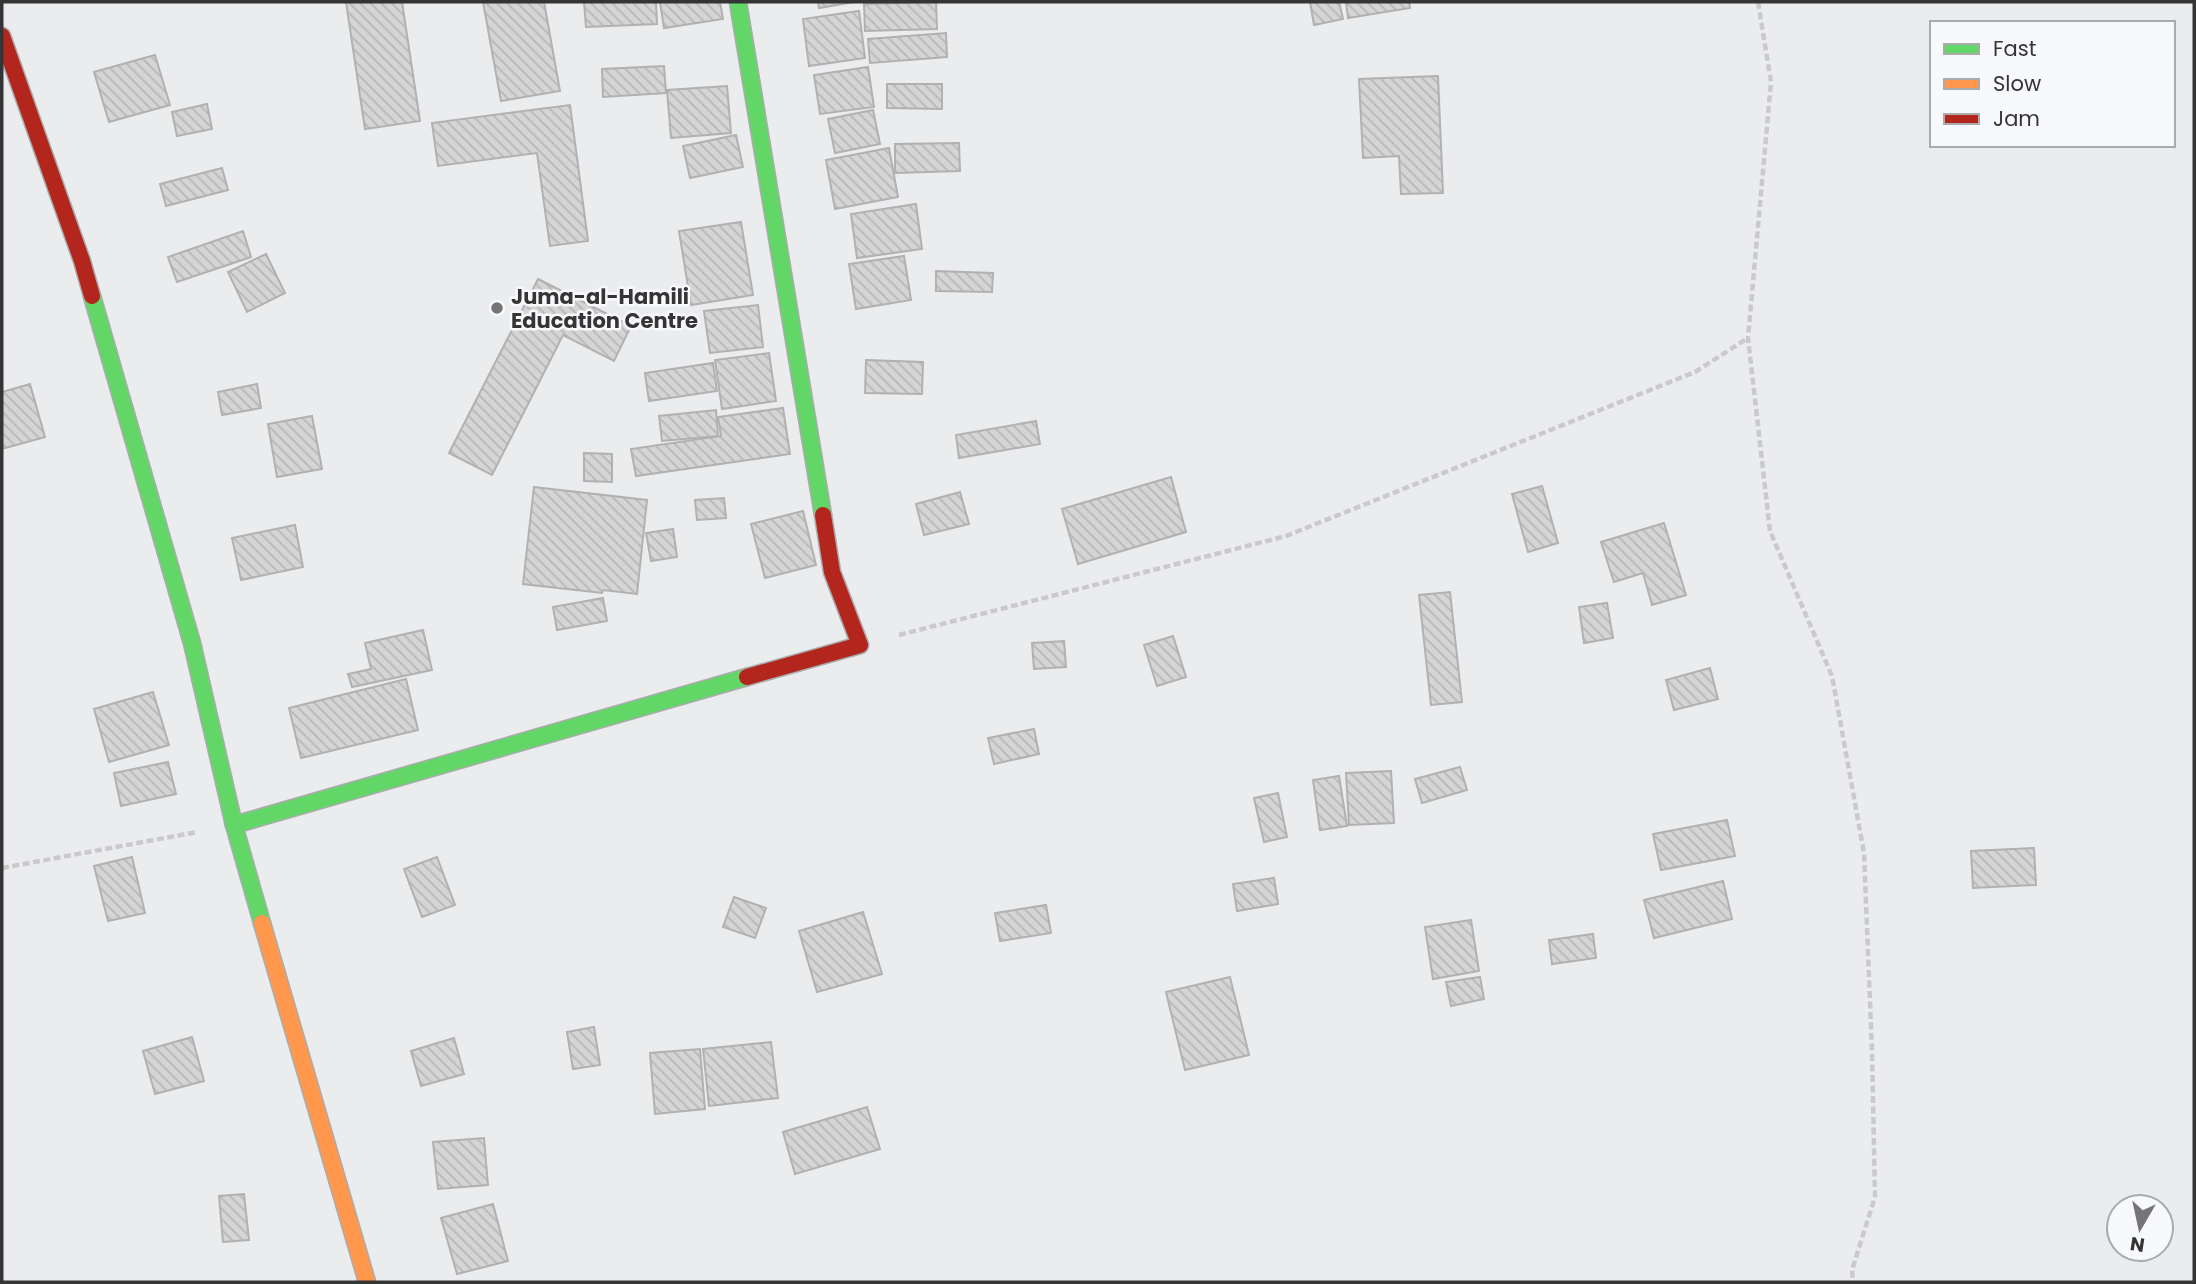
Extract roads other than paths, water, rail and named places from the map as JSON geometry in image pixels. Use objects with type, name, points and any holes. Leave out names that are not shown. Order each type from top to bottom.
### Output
[{"type":"street","points":[[234,825],[860,645],[832,572],[738,2]]},
{"type":"street","points":[[2,36],[82,261],[191,643],[234,825],[367,1282]]},
{"type":"place","name":"Juma-al-Hamili Education Centre","points":[[497,308]]}]
